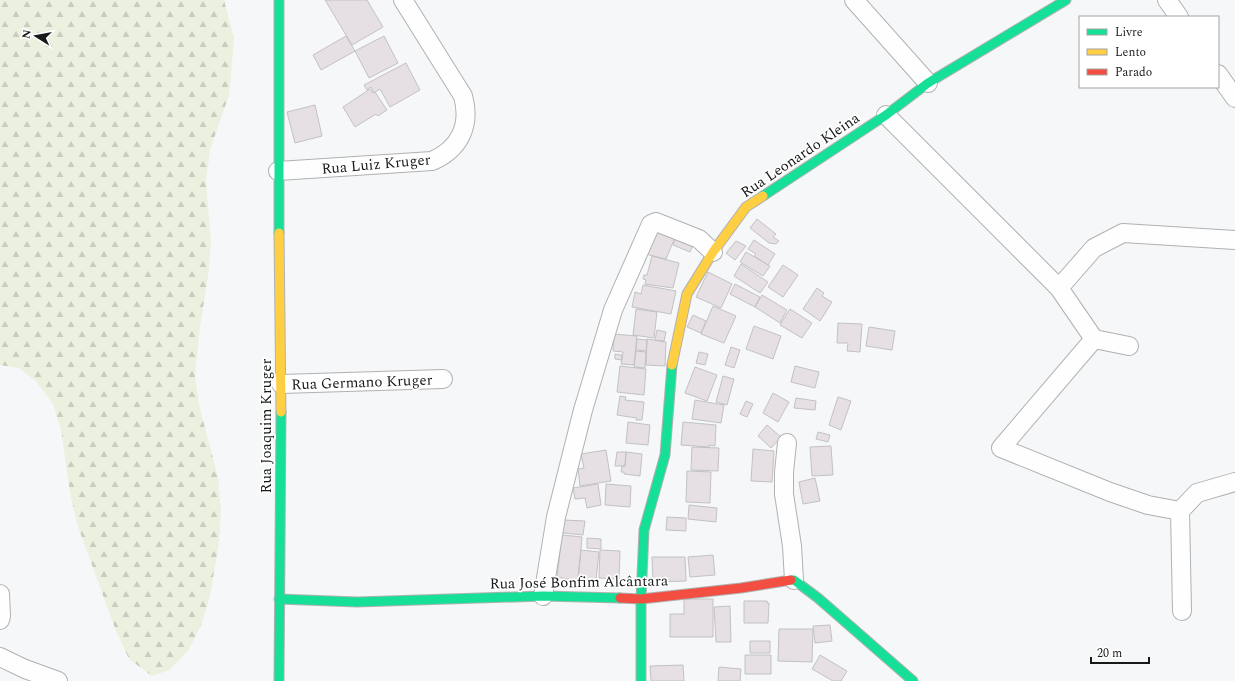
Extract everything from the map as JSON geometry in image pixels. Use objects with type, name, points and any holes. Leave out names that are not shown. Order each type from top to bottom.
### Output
[{"type":"street","name":"Rua Joaquim Kruger","points":[[279,0],[278,171],[281,384],[279,681]]},
{"type":"street","name":"Rua Luiz Kruger","points":[[278,171],[432,161],[441,157],[457,144],[462,132],[466,107],[463,96],[403,0]]},
{"type":"street","points":[[854,0],[928,83]]},
{"type":"street","name":"Rua Leonardo Kleina","points":[[641,681],[641,598],[644,530],[665,455],[673,359],[687,294],[713,252],[746,207],[886,115],[928,83],[1066,0]]},
{"type":"street","points":[[1167,0],[1178,16]]},
{"type":"street","points":[[1219,75],[1235,98]]},
{"type":"street","points":[[886,115],[1059,288],[1094,339],[1129,346]]},
{"type":"street","points":[[544,596],[556,516],[583,410],[613,310],[651,224],[656,222],[699,239],[713,252]]},
{"type":"street","points":[[1059,288],[1094,248],[1123,233],[1235,240]]},
{"type":"street","points":[[1094,339],[1001,448],[1110,492],[1148,505],[1180,511]]},
{"type":"street","name":"Rua Germano Kruger","points":[[281,384],[443,379]]},
{"type":"street","points":[[787,443],[784,472],[784,494],[792,546],[794,580],[818,598],[913,681]]},
{"type":"street","points":[[1182,611],[1180,511],[1197,492],[1235,482]]},
{"type":"street","name":"Rua José Bonfim Alcântara","points":[[279,599],[357,602],[544,596],[641,598],[742,588],[794,580]]},
{"type":"street","points":[[0,594],[0,620]]},
{"type":"street","points":[[0,657],[58,681]]},
{"type":"green space","points":[[0,0],[224,0],[234,39],[229,95],[210,150],[206,181],[211,243],[195,375],[199,405],[218,477],[221,510],[219,542],[210,596],[201,625],[188,651],[169,670],[152,676],[129,659],[116,631],[77,524],[70,492],[61,429],[53,404],[36,381],[19,368],[0,365]]},
{"type":"building","points":[[325,0],[367,0],[383,27],[352,45]]},
{"type":"building","points":[[346,36],[355,51],[321,70],[313,55]]},
{"type":"building","points":[[384,36],[398,63],[369,78],[355,51]]},
{"type":"building","points":[[406,63],[420,90],[390,107],[380,89],[374,93],[371,87],[367,90],[364,85]]},
{"type":"building","points":[[370,89],[373,93],[375,92],[387,110],[378,116],[376,114],[355,127],[343,107]]},
{"type":"building","points":[[315,105],[322,136],[295,143],[287,112]]},
{"type":"building","points":[[757,219],[776,234],[773,237],[779,241],[776,244],[769,243],[750,228]]},
{"type":"building","points":[[656,227],[676,235],[666,259],[641,253]]},
{"type":"building","points":[[677,235],[694,242],[690,252],[673,245]]},
{"type":"building","points":[[754,240],[775,254],[768,265],[754,256],[756,254],[748,249]]},
{"type":"building","points":[[736,241],[746,246],[735,260],[726,253]]},
{"type":"building","points":[[746,252],[770,266],[763,276],[740,262]]},
{"type":"building","points":[[652,256],[679,263],[673,288],[645,284],[646,280],[643,279],[644,275],[647,275]]},
{"type":"building","points":[[741,264],[768,282],[760,293],[734,276]]},
{"type":"building","points":[[783,265],[798,275],[783,297],[768,287]]},
{"type":"building","points":[[708,272],[732,284],[721,308],[696,297]]},
{"type":"building","points":[[735,284],[760,297],[755,307],[730,294]]},
{"type":"building","points":[[643,285],[676,291],[671,314],[632,307],[635,292],[641,294]]},
{"type":"building","points":[[817,288],[824,293],[822,296],[832,302],[820,321],[803,309]]},
{"type":"building","points":[[762,295],[787,310],[780,323],[755,307]]},
{"type":"building","points":[[713,306],[736,316],[724,343],[701,334]]},
{"type":"building","points":[[636,309],[657,312],[654,338],[633,335]]},
{"type":"building","points":[[790,309],[812,323],[802,338],[780,325]]},
{"type":"building","points":[[693,315],[706,321],[701,333],[687,327]]},
{"type":"building","points":[[838,323],[862,324],[860,352],[847,351],[848,343],[837,343]]},
{"type":"building","points":[[754,326],[781,336],[773,359],[746,349]]},
{"type":"building","points":[[869,327],[895,331],[892,350],[866,346]]},
{"type":"building","points":[[657,330],[666,332],[664,341],[655,340]]},
{"type":"building","points":[[614,334],[637,336],[634,365],[621,364],[623,352],[613,351]]},
{"type":"building","points":[[637,339],[647,340],[646,351],[636,350]]},
{"type":"building","points":[[647,339],[666,342],[665,366],[646,365]]},
{"type":"building","points":[[731,347],[740,350],[734,368],[725,365]]},
{"type":"building","points":[[636,351],[646,352],[645,368],[634,367]]},
{"type":"building","points":[[699,352],[708,354],[705,365],[696,363]]},
{"type":"building","points":[[615,354],[622,355],[622,360],[615,359]]},
{"type":"building","points":[[620,366],[646,369],[644,395],[617,392]]},
{"type":"building","points":[[795,366],[819,372],[815,388],[791,382]]},
{"type":"building","points":[[695,367],[717,375],[707,401],[685,393]]},
{"type":"building","points":[[723,376],[734,379],[727,405],[716,402]]},
{"type":"building","points":[[773,393],[789,402],[778,422],[763,413]]},
{"type":"building","points":[[620,396],[626,397],[625,400],[644,402],[642,420],[617,415]]},
{"type":"building","points":[[838,397],[851,401],[841,430],[829,425]]},
{"type":"building","points":[[796,398],[816,401],[815,410],[794,408]]},
{"type":"building","points":[[695,400],[724,405],[721,423],[692,419]]},
{"type":"building","points":[[746,401],[753,404],[747,417],[740,414]]},
{"type":"building","points":[[628,422],[650,425],[648,445],[626,443]]},
{"type":"building","points":[[683,422],[716,425],[715,446],[681,445]]},
{"type":"building","points":[[767,425],[781,437],[771,448],[758,436]]},
{"type":"building","points":[[818,432],[830,435],[828,442],[816,439]]},
{"type":"building","points":[[831,446],[833,475],[812,476],[810,447]]},
{"type":"building","points":[[692,447],[719,448],[718,471],[691,470]]},
{"type":"building","points":[[753,449],[774,451],[772,482],[751,481]]},
{"type":"building","points":[[606,450],[611,481],[580,486],[578,469],[584,468],[581,454]]},
{"type":"building","points":[[617,452],[626,452],[625,466],[615,466]]},
{"type":"building","points":[[626,452],[642,454],[640,476],[624,474],[624,472],[621,472],[622,466],[625,466]]},
{"type":"building","points":[[687,471],[711,472],[710,503],[686,502]]},
{"type":"building","points":[[815,478],[820,501],[803,504],[799,482]]},
{"type":"building","points":[[598,484],[601,505],[587,508],[585,498],[575,499],[573,488]]},
{"type":"building","points":[[606,484],[631,486],[630,507],[605,505]]},
{"type":"building","points":[[689,505],[717,508],[716,522],[688,519]]},
{"type":"building","points":[[667,517],[686,518],[686,531],[666,530]]},
{"type":"building","points":[[564,520],[585,521],[583,535],[563,533]]},
{"type":"building","points":[[562,535],[582,537],[578,581],[557,577]]},
{"type":"building","points":[[587,538],[601,539],[601,549],[587,548]]},
{"type":"building","points":[[581,550],[599,552],[596,580],[578,578]]},
{"type":"building","points":[[600,550],[620,551],[619,579],[599,578]]},
{"type":"building","points":[[713,555],[715,575],[690,577],[688,557]]},
{"type":"building","points":[[652,557],[685,557],[686,581],[653,582]]},
{"type":"building","points":[[684,599],[713,599],[713,637],[670,637],[670,614],[684,614]]},
{"type":"building","points":[[744,601],[767,601],[767,603],[769,603],[768,623],[744,623]]},
{"type":"building","points":[[730,606],[731,642],[716,642],[714,607]]},
{"type":"building","points":[[830,625],[832,641],[815,643],[813,626]]},
{"type":"building","points":[[779,629],[813,629],[812,662],[778,661]]},
{"type":"building","points":[[750,641],[770,641],[770,653],[750,653]]},
{"type":"building","points":[[745,655],[771,655],[771,674],[745,674]]},
{"type":"building","points":[[820,655],[847,671],[841,681],[833,681],[812,669]]},
{"type":"building","points":[[683,665],[684,681],[651,681],[650,666]]},
{"type":"building","points":[[719,667],[741,669],[740,681],[718,681]]},
{"type":"traffic: fast","points":[[279,0],[279,233]]},
{"type":"traffic: fast","points":[[763,196],[886,115],[928,83],[1066,0]]},
{"type":"traffic: fast","points":[[641,681],[641,599],[644,530],[665,455],[672,365]]},
{"type":"traffic: fast","points":[[279,681],[281,412]]},
{"type":"traffic: fast","points":[[791,580],[794,580],[818,598],[913,681]]},
{"type":"traffic: fast","points":[[279,599],[357,602],[543,596],[620,598]]},
{"type":"traffic: slow","points":[[672,365],[687,294],[713,252],[746,207],[763,196]]},
{"type":"traffic: slow","points":[[279,233],[281,412]]},
{"type":"traffic: jam","points":[[620,598],[641,599],[741,588],[791,580]]}]
